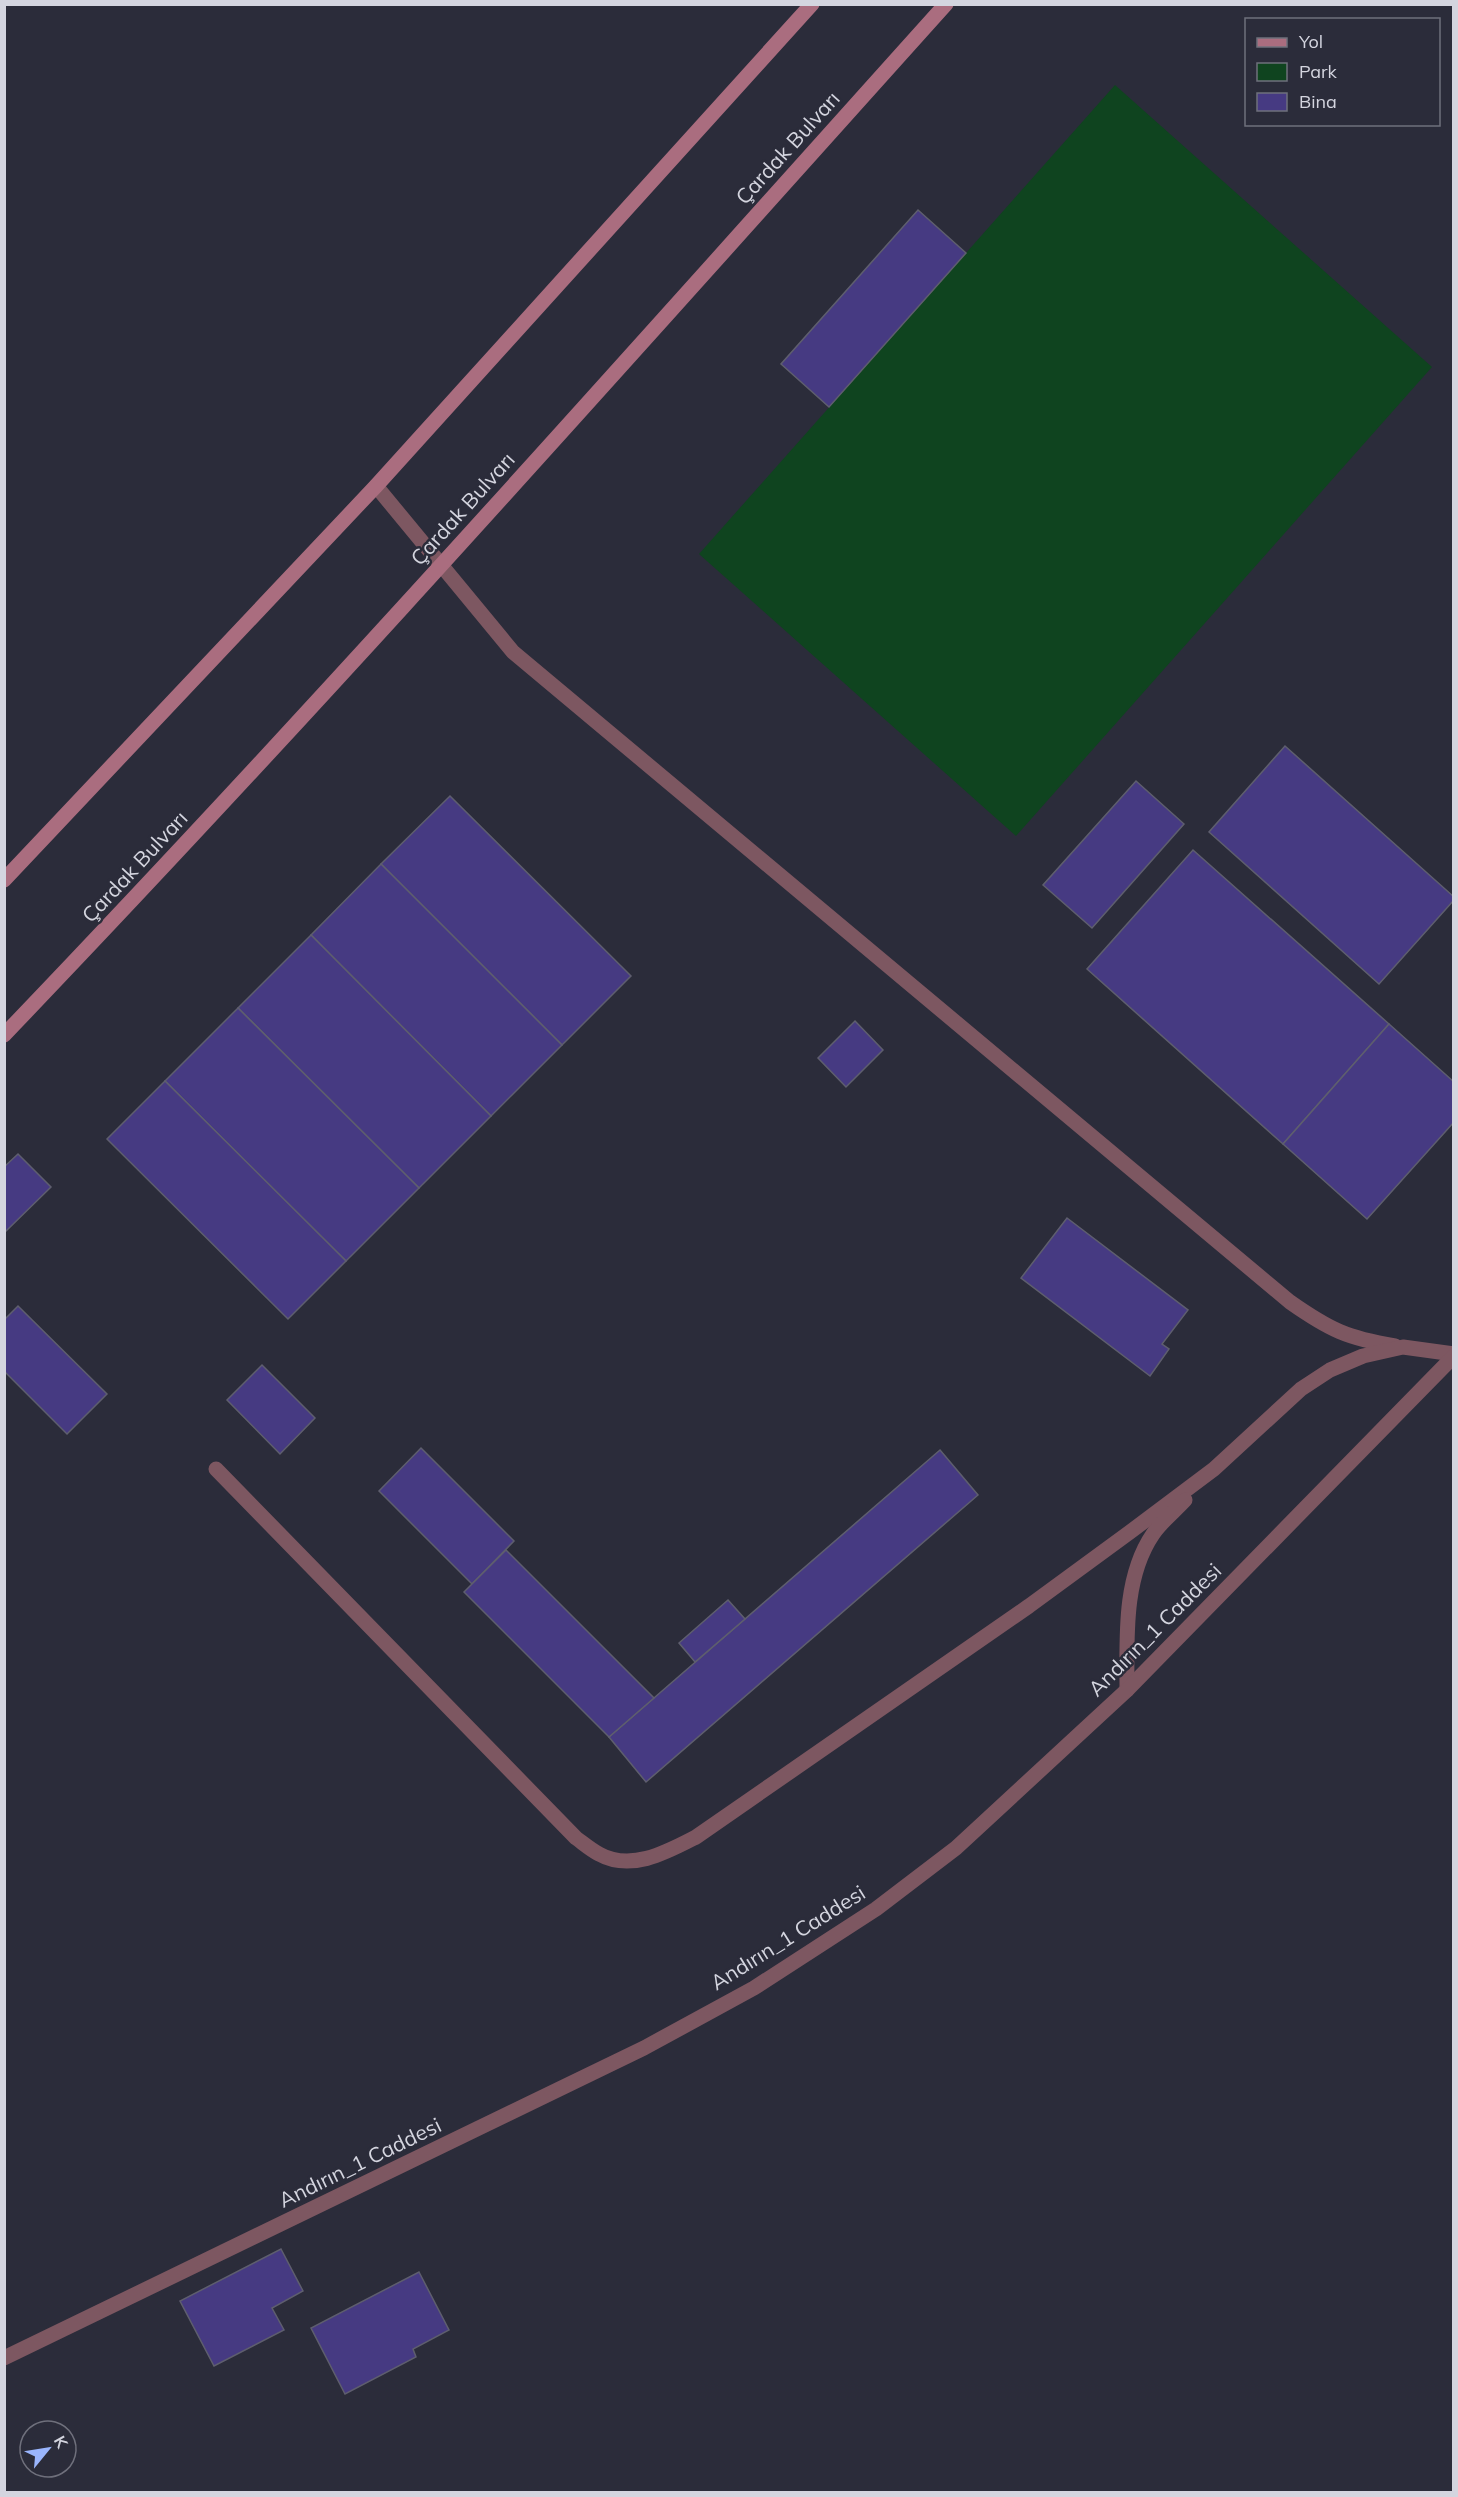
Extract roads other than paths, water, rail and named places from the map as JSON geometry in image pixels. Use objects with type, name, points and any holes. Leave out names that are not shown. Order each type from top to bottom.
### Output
[{"type":"main road","points":[[4,880],[376,486],[813,4]]},
{"type":"main road","name":"Çardak Bulvarı","points":[[4,1035],[99,936],[441,566],[946,4]]},
{"type":"street","points":[[376,486],[513,652],[1236,1259],[1324,1326],[1359,1340],[1454,1355]]},
{"type":"street","points":[[216,1470],[576,1838],[600,1855],[621,1860],[637,1860],[660,1855],[696,1837],[1029,1606],[1214,1469],[1311,1383],[1330,1370],[1363,1356],[1403,1347]]},
{"type":"street","name":"Andırın_1 Caddesi","points":[[4,2358],[644,2048],[754,1988],[876,1909],[956,1848],[1127,1690],[1454,1355]]},
{"type":"street","points":[[1127,1690],[1130,1598],[1138,1567],[1153,1534],[1214,1469]]}]
